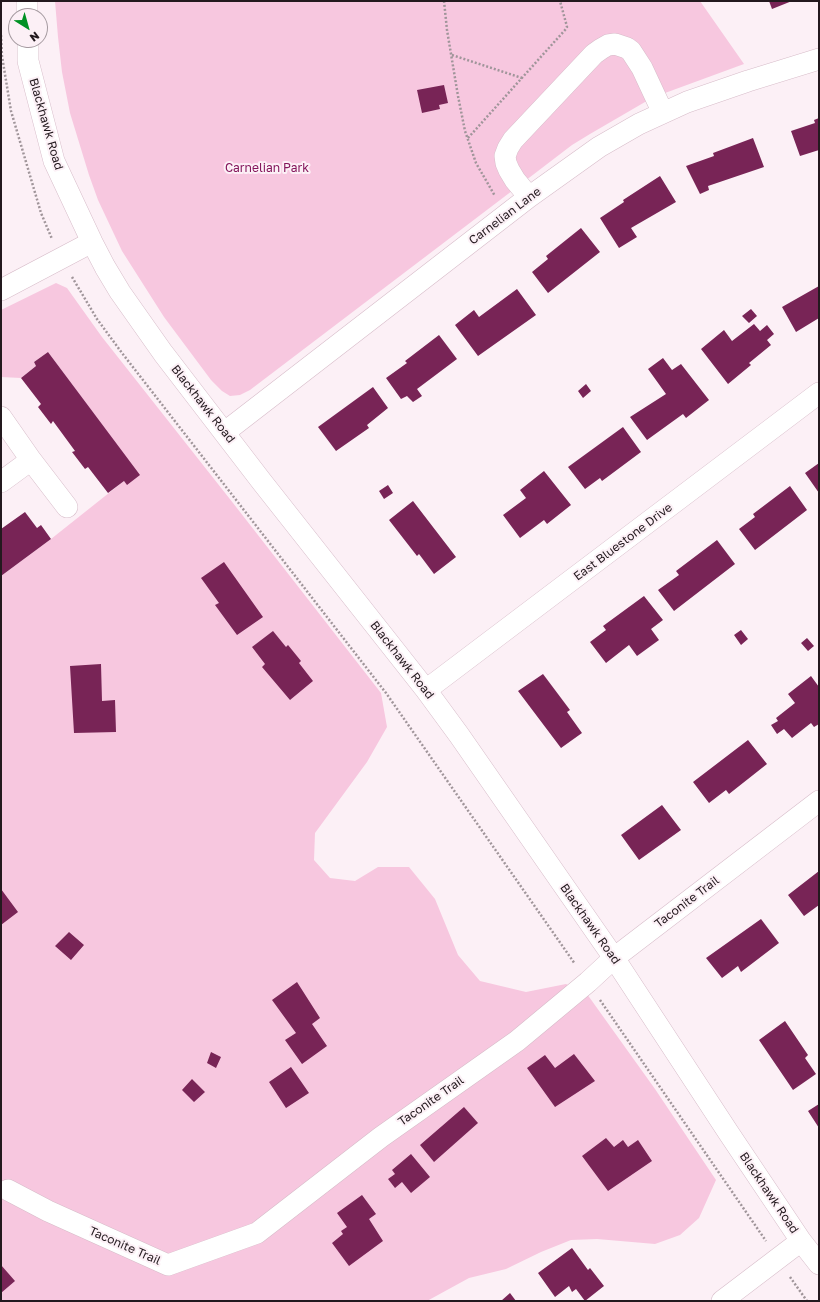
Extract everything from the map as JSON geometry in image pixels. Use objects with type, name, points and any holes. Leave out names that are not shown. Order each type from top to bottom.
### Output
[{"type":"street","points":[[529,197],[515,180],[506,163],[505,156],[508,148],[513,140],[601,48],[615,44],[631,51],[642,68],[663,113]]},
{"type":"street","name":"Blackhawk Road","points":[[28,48],[28,61],[54,161],[105,267],[143,326],[262,482],[426,690],[491,780],[614,958],[801,1241],[819,1264]]},
{"type":"street","name":"Carnelian Lane","points":[[224,432],[529,197],[599,147],[633,127],[714,92],[819,59]]},
{"type":"street","points":[[1,290],[92,242]]},
{"type":"street","name":"East Bluestone Drive","points":[[426,690],[819,393]]},
{"type":"street","points":[[1,417],[31,460],[67,507]]},
{"type":"street","points":[[1,482],[31,460]]},
{"type":"street","name":"Taconite Trail","points":[[8,1190],[48,1211],[168,1265],[258,1233],[381,1137],[517,1041],[588,982],[614,958],[819,801]]},
{"type":"street","points":[[722,1301],[801,1241]]},
{"type":"path","points":[[444,1],[461,114],[468,138],[480,170],[507,215]]},
{"type":"path","points":[[468,138],[567,27],[560,1]]},
{"type":"path","points":[[1,34],[2,56],[11,111],[41,213],[61,259],[97,319],[386,693],[588,982],[807,1301]]},
{"type":"path","points":[[451,54],[522,78]]},
{"type":"green space","name":"Carnelian Park","points":[[55,1],[700,1],[744,64],[665,93],[645,102],[572,145],[250,390],[240,395],[230,396],[222,391],[211,380],[164,317],[122,251],[98,200],[70,113],[62,72]]},
{"type":"green space","points":[[56,283],[67,288],[102,337],[381,693],[387,727],[367,762],[315,833],[314,860],[330,878],[355,881],[378,867],[409,867],[435,899],[458,955],[480,981],[526,992],[566,984],[587,994],[655,1089],[716,1180],[699,1218],[680,1235],[655,1244],[597,1239],[571,1240],[541,1252],[506,1269],[469,1278],[427,1301],[1,1301],[1,576],[51,539],[124,481],[127,484],[139,475],[48,352],[34,362],[36,366],[21,378],[1,377],[1,310]]},
{"type":"building","points":[[769,1],[792,1],[772,9]]},
{"type":"building","points":[[444,85],[448,103],[439,105],[440,109],[422,113],[417,90]]},
{"type":"building","points":[[819,118],[819,150],[800,156],[791,131],[815,123],[814,120]]},
{"type":"building","points":[[753,138],[764,167],[708,186],[709,190],[700,194],[686,166],[714,156],[713,153]]},
{"type":"building","points":[[660,176],[676,202],[631,228],[637,237],[619,248],[600,218],[624,202],[623,200]]},
{"type":"building","points":[[581,228],[600,252],[548,293],[532,272],[548,259],[546,256]]},
{"type":"building","points":[[819,286],[819,318],[796,332],[782,307]]},
{"type":"building","points":[[517,289],[536,315],[478,356],[455,325],[474,310],[479,317]]},
{"type":"building","points":[[751,309],[757,316],[749,323],[742,316]]},
{"type":"building","points":[[754,324],[760,331],[767,325],[774,334],[767,340],[771,345],[749,363],[751,365],[728,384],[701,349],[724,330],[732,341]]},
{"type":"building","points":[[439,335],[457,359],[417,389],[422,396],[413,402],[407,396],[401,399],[386,378],[407,363],[405,361]]},
{"type":"building","points":[[48,352],[140,475],[127,485],[124,481],[108,493],[88,467],[85,469],[72,452],[75,451],[53,421],[51,424],[38,407],[41,404],[21,378],[36,366],[34,362]]},
{"type":"building","points":[[663,358],[672,370],[681,364],[709,400],[686,418],[683,414],[647,440],[630,417],[666,394],[648,369]]},
{"type":"building","points":[[586,384],[591,391],[583,398],[578,391]]},
{"type":"building","points":[[373,387],[388,408],[367,425],[369,428],[336,451],[318,427]]},
{"type":"building","points":[[623,427],[641,452],[602,481],[600,478],[585,489],[568,467]]},
{"type":"building","points":[[819,463],[819,493],[805,473]]},
{"type":"building","points":[[544,471],[571,505],[547,524],[544,520],[520,538],[503,515],[526,498],[520,490]]},
{"type":"building","points":[[388,485],[393,493],[384,499],[379,491]]},
{"type":"building","points":[[790,486],[807,510],[755,550],[739,529],[755,517],[753,514]]},
{"type":"building","points":[[413,501],[456,557],[434,574],[419,554],[417,556],[389,520]]},
{"type":"building","points":[[25,512],[37,528],[41,525],[51,539],[1,576],[1,529]]},
{"type":"building","points":[[717,540],[735,564],[674,611],[658,590],[679,575],[676,571]]},
{"type":"building","points":[[224,562],[263,617],[237,635],[215,605],[219,603],[201,578]]},
{"type":"building","points":[[644,596],[663,620],[651,629],[659,640],[637,656],[629,645],[606,663],[590,642],[606,630],[603,626]]},
{"type":"building","points":[[741,630],[748,639],[741,645],[734,635]]},
{"type":"building","points":[[273,631],[286,647],[288,645],[301,661],[299,663],[313,681],[290,700],[262,667],[265,664],[252,647]]},
{"type":"building","points":[[807,638],[814,646],[808,651],[801,643]]},
{"type":"building","points":[[101,664],[102,701],[115,700],[116,732],[74,733],[70,666]]},
{"type":"building","points":[[543,674],[570,710],[567,712],[582,733],[561,748],[518,691]]},
{"type":"building","points":[[811,676],[819,687],[819,724],[814,727],[811,723],[792,738],[784,729],[777,734],[771,725],[778,721],[776,718],[795,703],[788,694]]},
{"type":"building","points":[[748,740],[767,764],[729,794],[726,790],[709,803],[693,782]]},
{"type":"building","points":[[662,805],[681,830],[639,860],[621,835]]},
{"type":"building","points":[[819,871],[819,905],[804,916],[788,895]]},
{"type":"building","points":[[1,889],[18,912],[1,925]]},
{"type":"building","points":[[761,919],[779,943],[741,972],[738,966],[722,978],[706,958]]},
{"type":"building","points":[[69,932],[84,945],[71,960],[55,946]]},
{"type":"building","points":[[297,982],[320,1018],[312,1024],[327,1046],[302,1064],[285,1040],[296,1033],[272,1000]]},
{"type":"building","points":[[785,1021],[808,1055],[805,1058],[816,1074],[793,1090],[759,1040]]},
{"type":"building","points":[[211,1052],[221,1057],[216,1068],[207,1063]]},
{"type":"building","points":[[574,1054],[595,1081],[555,1107],[527,1068],[545,1055],[555,1068]]},
{"type":"building","points":[[291,1067],[309,1093],[286,1108],[269,1082]]},
{"type":"building","points":[[192,1079],[205,1092],[194,1102],[182,1090]]},
{"type":"building","points":[[819,1104],[819,1128],[808,1111]]},
{"type":"building","points":[[464,1107],[478,1123],[434,1162],[420,1145]]},
{"type":"building","points":[[606,1138],[614,1147],[623,1140],[628,1147],[638,1140],[652,1161],[608,1191],[582,1156]]},
{"type":"building","points":[[411,1154],[430,1177],[411,1193],[402,1182],[395,1188],[388,1179],[395,1174],[392,1170]]},
{"type":"building","points":[[362,1195],[376,1214],[369,1219],[383,1241],[349,1266],[332,1243],[343,1234],[341,1231],[347,1227],[337,1213]]},
{"type":"building","points":[[572,1248],[588,1270],[590,1268],[604,1286],[585,1301],[576,1289],[572,1292],[569,1286],[555,1297],[538,1273]]},
{"type":"building","points":[[1,1265],[15,1281],[1,1293]]},
{"type":"building","points":[[510,1293],[516,1301],[501,1301]]}]
